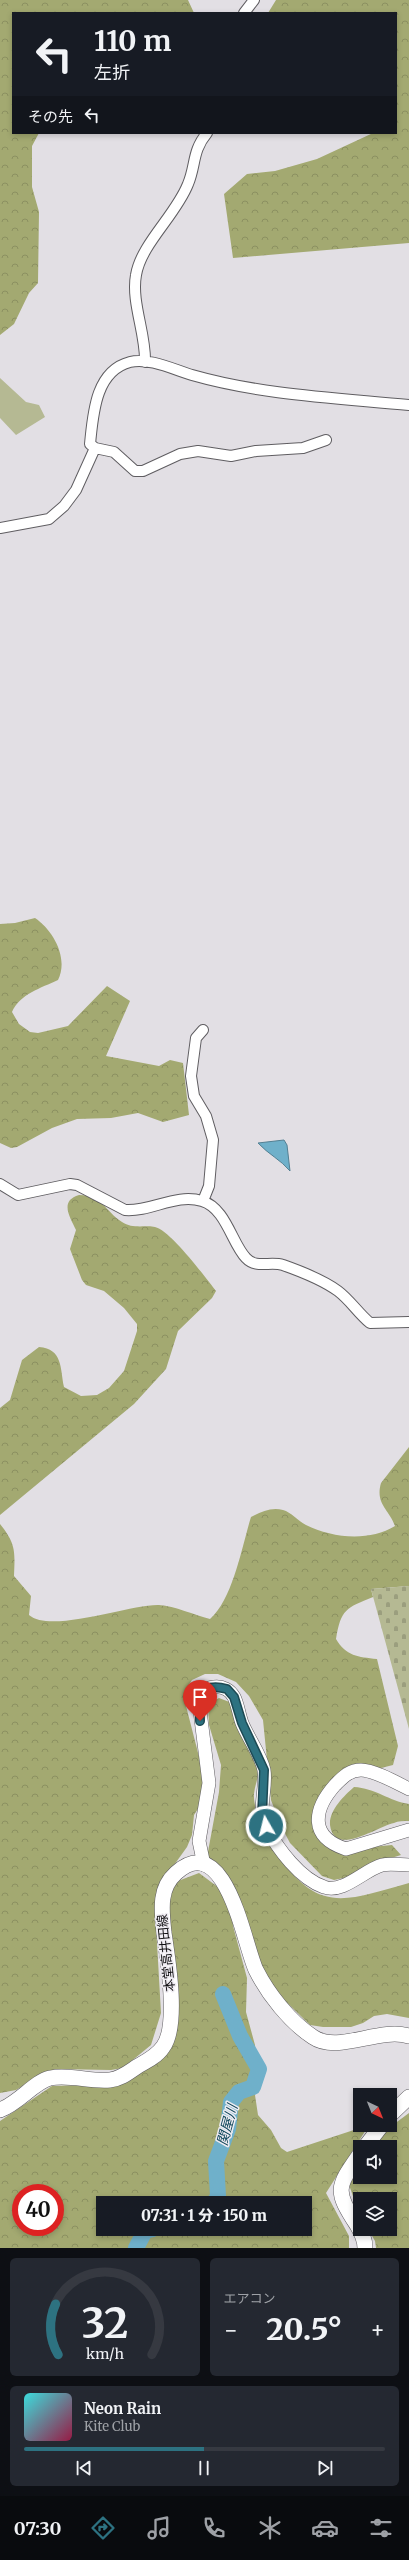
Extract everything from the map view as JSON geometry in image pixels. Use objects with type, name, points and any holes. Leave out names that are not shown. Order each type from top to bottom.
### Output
[{"type":"main road","name":"本堂高井田線","points":[[0,2110],[16,2103],[49,2078],[69,2076],[110,2080],[122,2077],[157,2055],[164,2046],[168,2036],[171,2005],[170,1975],[161,1908],[165,1889],[174,1875],[185,1866],[200,1864],[204,1865]]},
{"type":"main road","points":[[204,1865],[225,1883],[232,1897],[255,1968],[263,1983],[306,2032],[315,2039],[340,2042],[385,2033],[398,2033],[409,2036]]},
{"type":"main road","points":[[397,2108],[409,2097]]},
{"type":"main road","points":[[370,2140],[377,2132]]},
{"type":"main road","points":[[353,2164],[345,2175],[340,2194],[343,2204],[363,2235],[365,2248]]},
{"type":"street","points":[[245,12],[254,0]]},
{"type":"street","points":[[146,362],[146,345],[136,304],[136,276],[143,252],[167,222],[188,183],[194,154],[206,134]]},
{"type":"street","points":[[326,440],[303,448],[256,451],[231,456],[198,451],[185,453],[143,471],[129,468],[114,452],[95,448],[90,444],[93,413],[103,380],[130,362],[146,362],[212,381],[315,396],[409,406]]},
{"type":"street","points":[[0,528],[20,522],[44,520],[54,515],[64,506],[76,490],[95,448]]},
{"type":"street","points":[[203,1030],[196,1038],[191,1076],[194,1096],[206,1116],[213,1140],[209,1186],[203,1201]]},
{"type":"street","points":[[0,1184],[18,1195],[70,1184],[78,1185],[125,1210],[134,1210],[181,1198],[203,1201],[228,1223],[246,1258],[261,1266],[280,1264],[294,1269],[337,1290],[370,1323],[409,1322]]},
{"type":"street","points":[[204,1865],[199,1841],[210,1783],[199,1703],[202,1693],[210,1688],[219,1687],[227,1689],[234,1697],[242,1723],[264,1770],[262,1816],[266,1826],[287,1858],[302,1873],[317,1884],[326,1888],[336,1889],[370,1869],[384,1864],[409,1865]]},
{"type":"street","points":[[409,1789],[362,1770],[351,1771],[326,1796],[317,1814],[318,1823],[323,1832],[336,1845],[346,1849],[409,1830]]},
{"type":"green space","points":[[0,0],[188,0],[194,12],[12,12],[12,134],[38,134],[32,146],[32,187],[39,212],[38,283],[29,293],[14,324],[0,335]]},
{"type":"green space","points":[[276,0],[409,0],[409,243],[233,258],[224,194],[247,174],[275,171],[317,159],[371,134],[397,134],[397,12],[269,12]]},
{"type":"green space","points":[[0,378],[26,402],[39,405],[45,417],[16,435],[0,418]]},
{"type":"green space","points":[[35,918],[48,930],[57,945],[62,963],[61,972],[58,980],[32,992],[20,1001],[12,1012],[19,1024],[30,1032],[38,1033],[68,1026],[107,986],[130,1001],[106,1056],[159,1066],[170,1060],[183,1063],[189,1115],[163,1122],[138,1113],[111,1118],[77,1119],[52,1128],[17,1147],[11,1148],[0,1143],[0,924],[15,923]]},
{"type":"green space","points":[[79,1195],[93,1198],[103,1204],[116,1217],[126,1224],[134,1226],[151,1226],[162,1230],[187,1255],[216,1291],[212,1298],[178,1331],[166,1369],[134,1404],[0,1515],[0,1408],[10,1400],[22,1360],[39,1347],[52,1351],[61,1367],[64,1387],[81,1396],[97,1395],[109,1388],[124,1371],[137,1331],[137,1324],[124,1308],[104,1291],[86,1285],[82,1280],[70,1249],[76,1230],[68,1210],[69,1201]]},
{"type":"green space","points":[[409,1447],[409,1586],[371,1589],[373,1597],[351,1607],[343,1615],[336,1639],[344,1649],[353,1655],[377,1659],[398,1746],[393,1765],[381,1768],[361,1766],[326,1786],[320,1832],[339,1850],[392,1845],[401,1855],[369,1865],[353,1876],[334,1880],[322,1876],[290,1843],[280,1824],[271,1800],[263,1720],[249,1696],[236,1682],[218,1674],[205,1674],[192,1680],[184,1692],[184,1698],[206,1784],[201,1804],[194,1815],[192,1835],[187,1847],[164,1879],[155,1908],[161,2013],[151,2045],[123,2068],[111,2070],[56,2069],[44,2073],[16,2090],[0,2093],[0,1524],[12,1543],[14,1554],[14,1576],[31,1596],[29,1615],[40,1620],[72,1620],[146,1606],[159,1605],[210,1619],[225,1599],[231,1586],[251,1517],[262,1512],[279,1509],[289,1513],[306,1525],[316,1529],[327,1533],[350,1536],[374,1534],[395,1526],[381,1501],[381,1483]]},
{"type":"green space","points":[[409,1586],[409,1729],[371,1589]]},
{"type":"green space","points":[[219,1698],[232,1703],[254,1747],[259,1765],[254,1801],[264,1832],[271,1846],[290,1871],[305,1886],[319,1894],[334,1898],[349,1898],[367,1895],[409,1883],[409,2018],[387,2014],[374,2016],[363,2023],[351,2027],[323,2027],[310,2025],[270,1986],[207,1857],[219,1792],[221,1765],[209,1725],[208,1704]]},
{"type":"green space","points":[[354,1787],[369,1790],[409,1804],[409,1821],[401,1821],[387,1825],[358,1838],[348,1840],[339,1839],[333,1835],[330,1819],[338,1804]]},
{"type":"green space","points":[[199,1873],[226,1893],[232,1905],[233,1926],[247,1978],[246,2012],[255,2045],[257,2081],[255,2095],[258,2115],[271,2130],[281,2148],[287,2152],[353,2130],[353,2132],[365,2132],[360,2140],[353,2140],[353,2150],[326,2193],[349,2236],[349,2248],[0,2248],[0,2121],[52,2086],[118,2084],[164,2054],[168,1898],[178,1881]]},
{"type":"green space","points":[[409,2113],[409,2248],[376,2248],[375,2241],[372,2236],[397,2236],[397,2192],[353,2192],[353,2196],[349,2185],[353,2179],[353,2184],[397,2184],[397,2140],[378,2140],[383,2132],[397,2132],[397,2122]]},
{"type":"water","points":[[284,1140],[287,1145],[290,1171],[258,1143]]},
{"type":"waterway","name":"関屋川","points":[[218,2196],[216,2161],[228,2129],[231,2102],[239,2092],[253,2087],[259,2069],[240,2036],[223,1994]]},
{"type":"waterway","name":"関屋川","points":[[136,2248],[142,2236]]},
{"type":"route","points":[[200,1721],[199,1703],[202,1693],[210,1688],[219,1687],[227,1689],[234,1697],[242,1723],[264,1770],[262,1816],[266,1826]]}]
